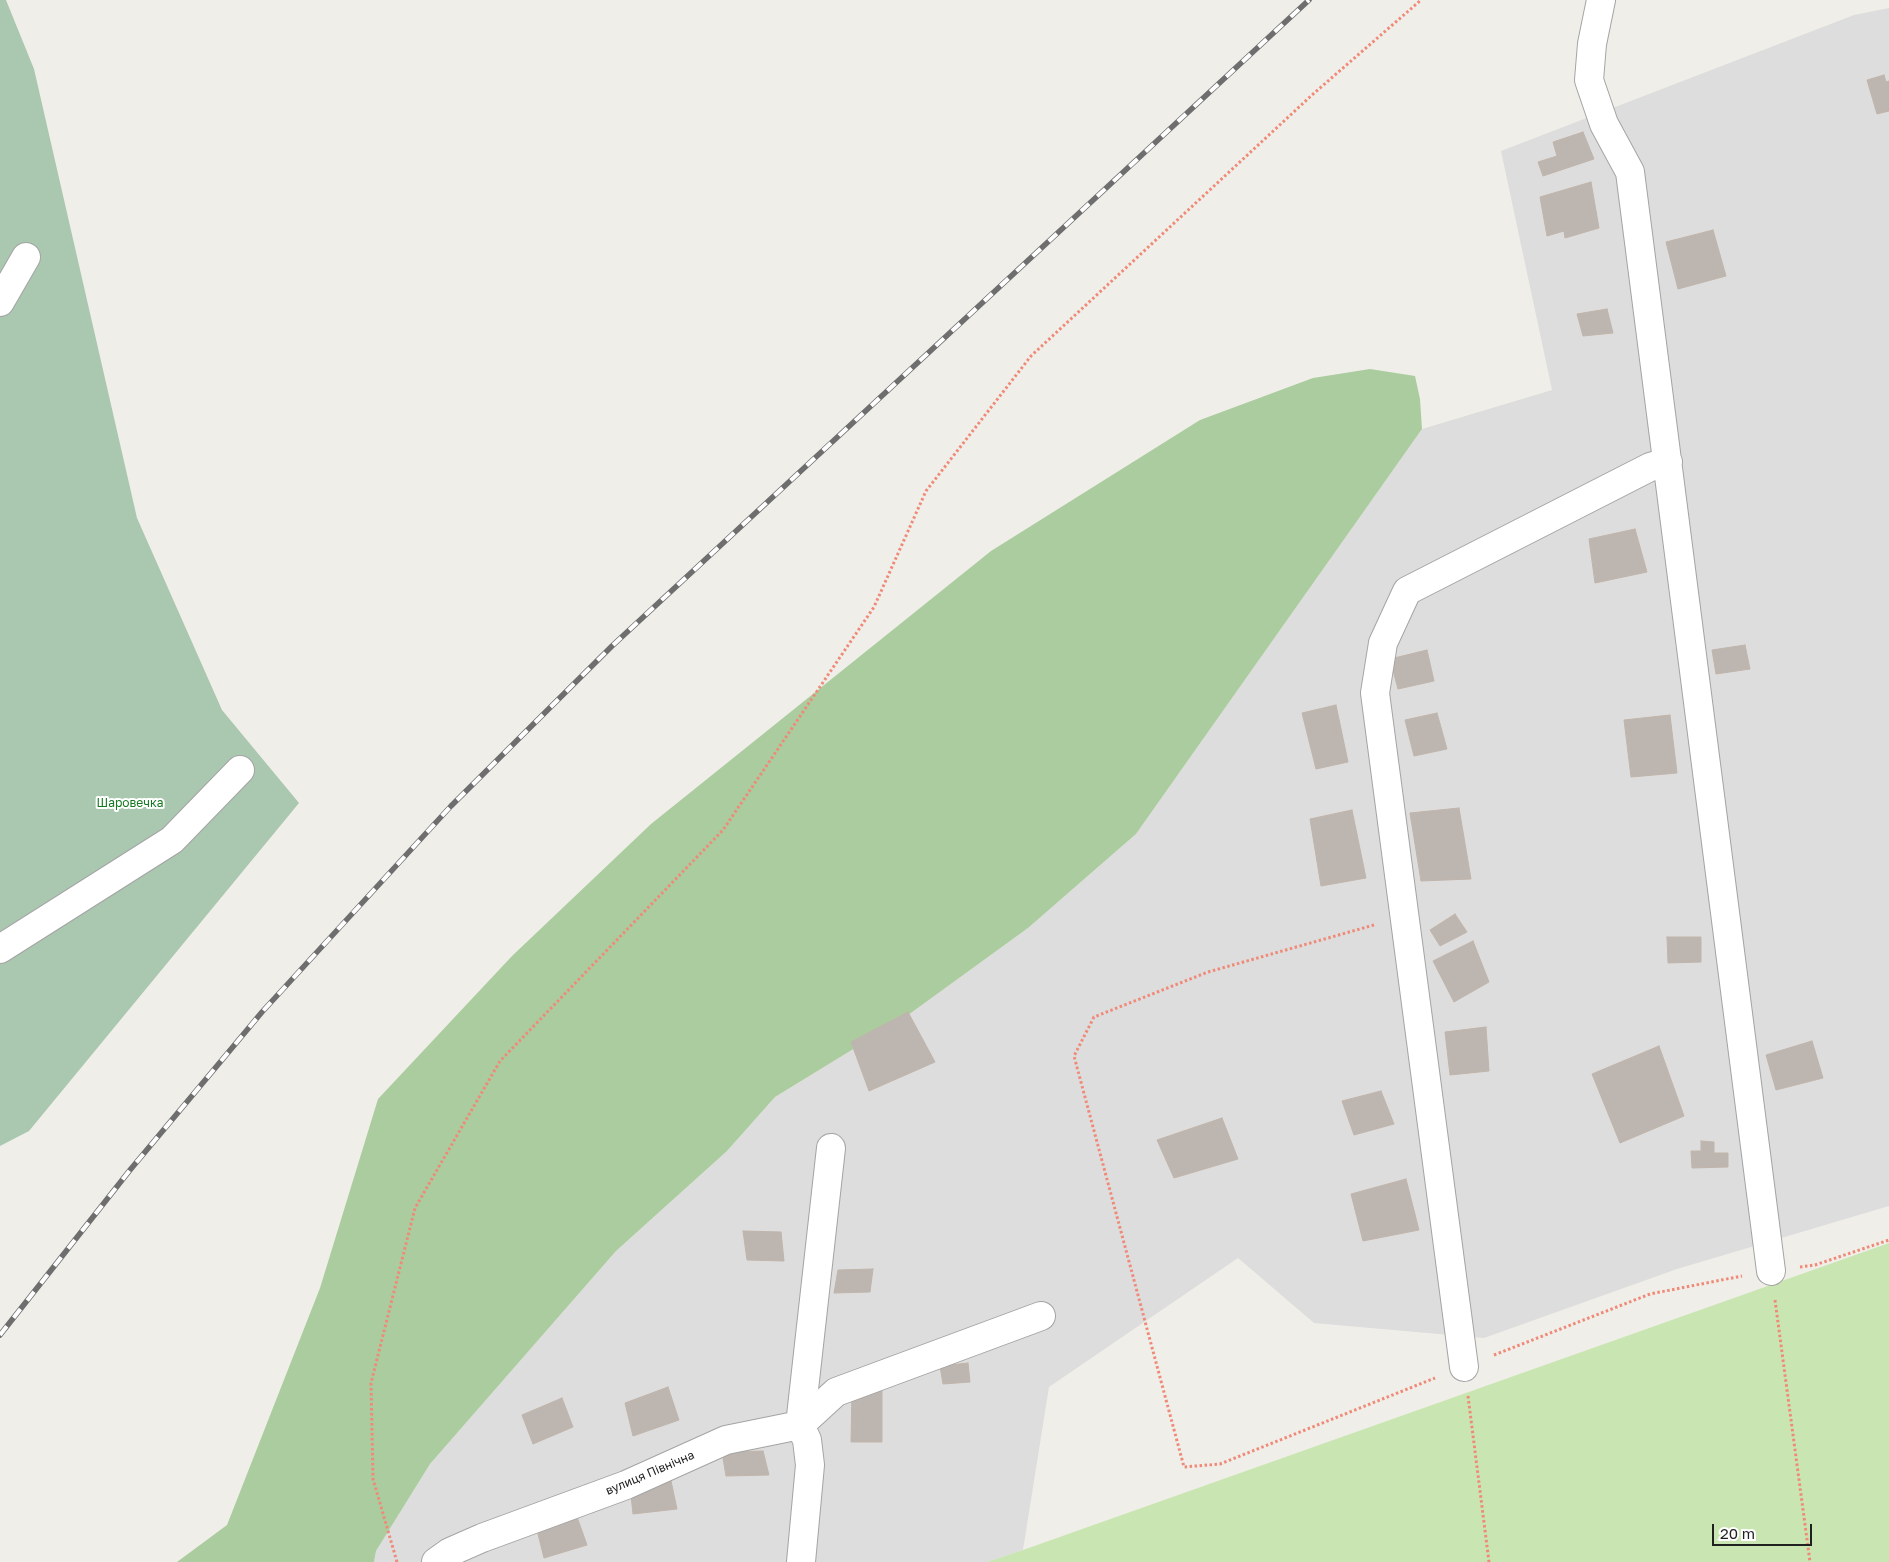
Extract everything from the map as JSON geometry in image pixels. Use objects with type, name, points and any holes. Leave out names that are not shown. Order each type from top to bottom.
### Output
[{"type":"street","points":[[1601,0],[1592,44],[1589,80],[1604,124],[1630,172],[1771,1270]]},
{"type":"street","points":[[0,302],[26,257]]},
{"type":"street","points":[[1464,1367],[1406,916],[1375,693],[1383,644],[1407,591],[1650,467],[1668,462]]},
{"type":"street","points":[[0,949],[172,840],[240,770]]},
{"type":"street","points":[[801,1562],[810,1465],[807,1440],[800,1425],[831,1148]]},
{"type":"street","points":[[800,1425],[836,1392],[1041,1316]]},
{"type":"street","name":"вулиця Північна","points":[[436,1562],[450,1552],[466,1545],[626,1485],[726,1440],[800,1425]]},
{"type":"path","points":[[397,1562],[373,1479],[370,1383],[415,1208],[500,1061],[723,830],[874,607],[926,491],[1030,356],[1312,95],[1420,0]]},
{"type":"path","points":[[1406,916],[1208,972],[1094,1017],[1074,1056],[1184,1467],[1220,1464],[1650,1294],[1771,1270],[1815,1265],[1889,1240]]},
{"type":"path","points":[[1771,1270],[1810,1562]]},
{"type":"path","points":[[1464,1367],[1489,1562]]},
{"type":"shaded area","points":[[1889,8],[1889,1206],[1677,1269],[1484,1338],[1314,1323],[1238,1258],[1049,1387],[1023,1550],[987,1562],[374,1562],[376,1551],[430,1464],[616,1251],[727,1151],[775,1097],[904,1018],[1028,928],[1136,834],[1422,429],[1552,390],[1501,151],[1854,15]]},
{"type":"green space","name":"Шаровечка","points":[[0,0],[6,0],[34,69],[137,518],[222,710],[299,803],[29,1131],[0,1146]]},
{"type":"green space","points":[[1370,369],[1415,376],[1420,399],[1422,429],[1136,834],[1028,928],[904,1018],[775,1097],[727,1151],[616,1251],[430,1464],[376,1551],[374,1562],[177,1562],[227,1525],[320,1288],[378,1099],[512,956],[651,824],[991,551],[1200,420],[1313,378]]},
{"type":"green space","points":[[1889,1243],[1889,1562],[987,1562],[1023,1550]]},
{"type":"building","points":[[1884,75],[1886,82],[1889,81],[1889,111],[1877,114],[1867,80]]},
{"type":"building","points":[[1583,132],[1594,159],[1543,176],[1538,162],[1557,156],[1553,142]]},
{"type":"building","points":[[1591,182],[1599,228],[1565,238],[1564,231],[1547,236],[1540,197]]},
{"type":"building","points":[[1713,230],[1726,276],[1678,289],[1666,242]]},
{"type":"building","points":[[1607,309],[1613,333],[1583,336],[1577,314]]},
{"type":"building","points":[[1635,529],[1647,572],[1595,583],[1589,539]]},
{"type":"building","points":[[1745,645],[1750,669],[1716,674],[1712,650]]},
{"type":"building","points":[[1427,650],[1434,681],[1398,689],[1390,659]]},
{"type":"building","points":[[1336,705],[1348,762],[1316,769],[1302,713]]},
{"type":"building","points":[[1437,713],[1447,749],[1414,756],[1405,720]]},
{"type":"building","points":[[1670,715],[1677,773],[1631,777],[1624,720]]},
{"type":"building","points":[[1459,808],[1471,879],[1421,881],[1410,813]]},
{"type":"building","points":[[1352,810],[1366,878],[1321,886],[1310,819]]},
{"type":"building","points":[[1455,914],[1467,932],[1440,946],[1430,930]]},
{"type":"building","points":[[1667,937],[1701,937],[1701,962],[1668,963]]},
{"type":"building","points":[[1473,941],[1489,982],[1454,1002],[1433,961]]},
{"type":"building","points":[[908,1012],[935,1062],[869,1091],[851,1042]]},
{"type":"building","points":[[1486,1027],[1489,1071],[1450,1075],[1445,1032]]},
{"type":"building","points":[[1812,1041],[1823,1078],[1776,1090],[1766,1055]]},
{"type":"building","points":[[1659,1046],[1684,1116],[1620,1143],[1592,1074]]},
{"type":"building","points":[[1381,1091],[1394,1124],[1354,1135],[1342,1101]]},
{"type":"building","points":[[1222,1118],[1238,1159],[1174,1178],[1157,1140]]},
{"type":"building","points":[[1701,1141],[1714,1142],[1714,1153],[1728,1153],[1728,1167],[1692,1168],[1691,1151],[1701,1151]]},
{"type":"building","points":[[1406,1179],[1419,1230],[1363,1241],[1351,1194]]},
{"type":"building","points":[[743,1231],[781,1232],[784,1261],[747,1260]]},
{"type":"building","points":[[873,1269],[870,1292],[834,1293],[838,1270]]},
{"type":"building","points":[[968,1363],[970,1382],[943,1384],[940,1366]]},
{"type":"building","points":[[668,1387],[679,1420],[633,1436],[625,1403]]},
{"type":"building","points":[[882,1389],[882,1442],[851,1442],[852,1391]]},
{"type":"building","points":[[562,1398],[573,1427],[533,1444],[522,1415]]},
{"type":"building","points":[[763,1451],[769,1475],[726,1476],[722,1452]]},
{"type":"building","points":[[671,1481],[677,1509],[633,1514],[630,1486]]},
{"type":"building","points":[[576,1514],[587,1545],[544,1558],[536,1526]]},
{"type":"railway","points":[[0,1335],[130,1170],[262,1012],[451,806],[612,646],[1309,0]]}]
